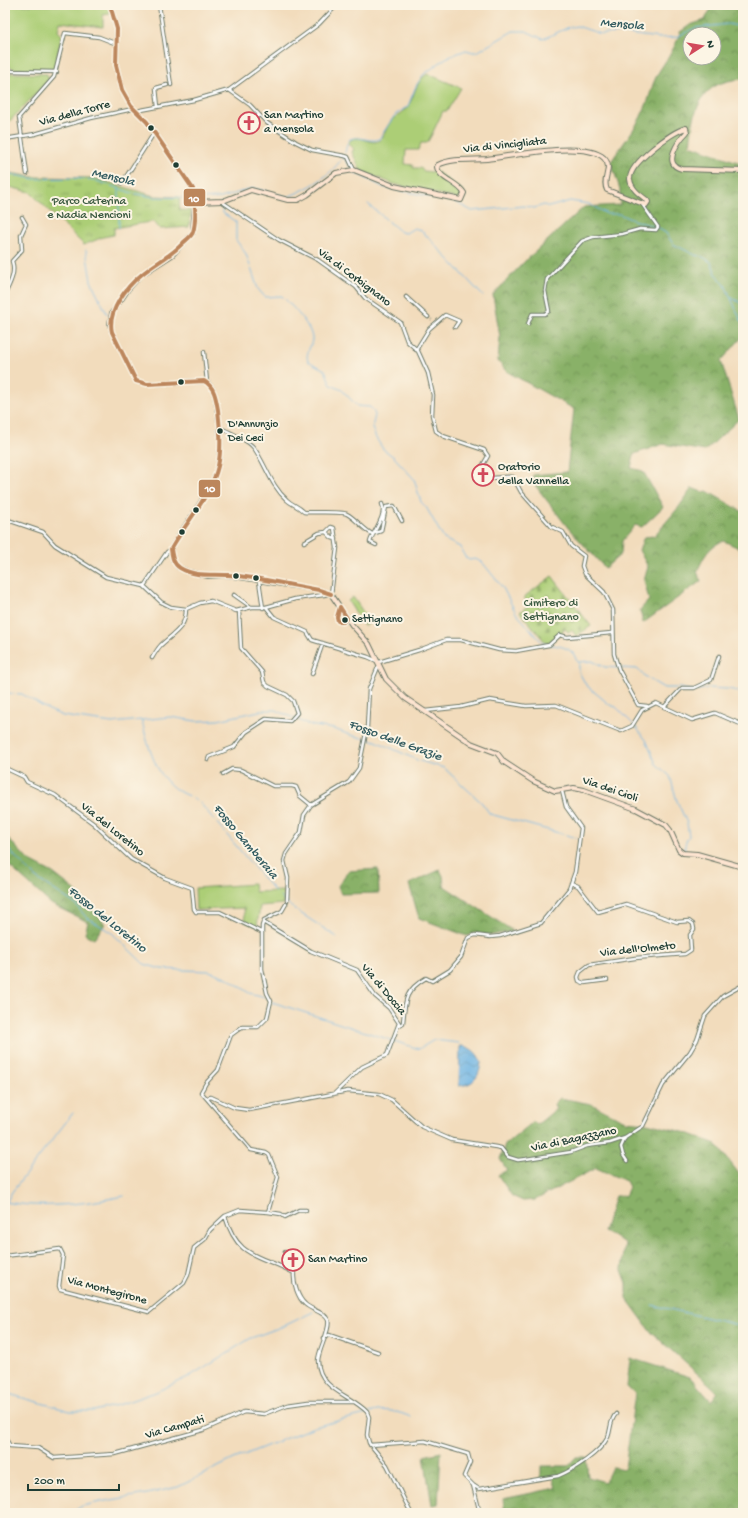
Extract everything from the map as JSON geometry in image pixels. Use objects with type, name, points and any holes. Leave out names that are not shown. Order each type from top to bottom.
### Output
[{"type":"street","points":[[110,5],[117,29],[117,72],[124,95],[134,110],[144,118],[155,132],[193,188],[195,199],[193,233],[172,255],[135,281],[115,307],[110,324],[112,332],[136,381],[147,384],[187,381],[207,382]]},
{"type":"street","points":[[159,5],[171,85]]},
{"type":"street","points":[[195,199],[221,201],[251,190],[288,200],[298,200],[336,173],[354,170],[348,157],[308,149],[267,124],[250,105],[229,90],[319,24],[337,5]]},
{"type":"street","points":[[27,174],[19,116],[52,80],[56,72],[66,32],[99,37],[118,44]]},
{"type":"street","points":[[5,68],[12,71],[56,72]]},
{"type":"street","points":[[158,107],[156,88],[167,86]]},
{"type":"street","name":"Via della Torre","points":[[5,139],[44,132],[91,118],[194,100],[229,90]]},
{"type":"street","points":[[256,119],[258,115]]},
{"type":"street","points":[[642,203],[646,205],[648,202],[633,188],[630,181],[630,173],[639,161],[661,143],[684,128],[687,130],[674,151],[672,163],[675,167],[682,169],[743,172]]},
{"type":"street","points":[[122,183],[155,132]]},
{"type":"street","name":"Via di Vincigliata","points":[[354,170],[394,186],[462,200],[464,193],[461,188],[439,173],[437,167],[438,165],[458,161],[507,157],[536,151],[586,151],[601,156],[608,163],[609,168],[605,184],[607,190],[642,203]]},
{"type":"street","name":"Via di Corbignano","points":[[221,201],[279,240],[318,260],[356,287],[365,298],[400,322],[407,341],[416,350],[428,373],[433,395],[432,414],[436,431],[443,436],[484,450],[488,456],[480,470],[480,477],[483,479],[492,477],[513,477],[521,492],[552,527],[566,535],[571,546],[584,556],[582,566],[585,574],[604,592],[613,610],[612,633]]},
{"type":"street","points":[[528,324],[532,314],[545,314],[549,311],[545,291],[547,279],[582,241],[593,237],[622,234],[640,229],[653,231],[658,228],[642,203]]},
{"type":"street","points":[[5,294],[14,268],[12,261],[22,250],[21,235],[26,224],[22,217]]},
{"type":"street","name":"Via di Corbignano","points":[[406,297],[428,317]]},
{"type":"street","points":[[416,350],[435,323],[446,315],[459,321],[455,327]]},
{"type":"street","points":[[432,320],[435,323]]},
{"type":"street","points":[[144,586],[167,552],[171,549],[215,475],[220,456],[220,428],[214,393],[207,382],[204,352]]},
{"type":"street","points":[[220,428],[245,440],[253,447],[268,476],[287,501],[297,505],[304,512],[320,514],[340,512],[347,514],[361,528],[372,534],[381,531],[386,507],[394,506],[402,520]]},
{"type":"street","points":[[376,545],[370,542],[372,534],[383,515],[384,508],[382,504]]},
{"type":"street","points":[[5,519],[43,532],[55,545],[106,577],[144,586],[165,604],[186,609],[209,601],[233,610],[252,607],[264,608],[295,599],[331,594]]},
{"type":"street","points":[[304,542],[319,533],[326,532],[331,527],[334,528],[337,548],[331,594]]},
{"type":"street","points":[[326,532],[332,538],[336,539]]},
{"type":"street","points":[[171,549],[172,560],[178,567],[189,572],[208,576],[227,575],[306,588],[331,594]]},
{"type":"street","points":[[259,581],[264,608],[274,617],[304,631],[312,640],[368,657],[378,664]]},
{"type":"street","name":"Via dei Cioli","points":[[331,594],[348,620],[369,644],[386,679],[401,695],[425,711],[442,725],[471,743],[497,754],[504,762],[533,781],[547,788],[562,791],[578,788],[636,809],[666,825],[670,830],[679,850],[683,853],[697,854],[743,867]]},
{"type":"street","points":[[234,596],[252,607]]},
{"type":"street","points":[[340,606],[336,617],[338,621],[343,622],[348,620]]},
{"type":"street","points":[[152,658],[163,643],[182,628],[186,615],[186,609]]},
{"type":"street","points":[[208,760],[209,757],[234,747],[246,732],[266,719],[290,721],[294,718],[296,709],[293,701],[264,682],[262,672],[241,648],[239,610]]},
{"type":"street","points":[[378,664],[446,640],[461,640],[499,650],[516,651],[549,645],[560,636],[567,637],[612,633],[614,654],[619,670],[638,705],[647,706]]},
{"type":"street","points":[[312,674],[323,643]]},
{"type":"street","points":[[664,707],[682,688],[694,688],[711,680],[719,656]]},
{"type":"street","points":[[268,1212],[278,1177],[269,1155],[250,1150],[207,1098],[201,1094],[201,1092],[206,1083],[218,1070],[231,1035],[242,1027],[258,1028],[266,1021],[269,1015],[271,1001],[267,993],[262,969],[261,932],[263,922],[269,916],[282,911],[286,903],[288,878],[284,861],[286,854],[301,832],[304,815],[311,805],[349,782],[359,768],[367,728],[369,690],[378,664]]},
{"type":"street","points":[[425,711],[461,707],[490,700],[526,706],[556,705],[621,731],[632,726],[637,715],[647,706],[656,703],[692,720],[715,713],[743,725]]},
{"type":"street","name":"Via del Loretino","points":[[5,768],[24,777],[27,782],[55,795],[94,824],[131,859],[165,878],[192,888],[194,909],[196,912],[220,912],[261,932]]},
{"type":"street","points":[[223,774],[232,769],[241,770],[273,786],[296,787],[300,796],[311,805]]},
{"type":"street","points":[[400,1025],[403,1023],[404,1006],[413,986],[428,978],[432,981],[450,970],[461,957],[468,938],[475,935],[490,937],[500,936],[541,923],[567,892],[571,883],[577,859],[581,828],[566,807],[562,791]]},
{"type":"street","name":"Via dell'Olmeto","points":[[571,883],[578,886],[598,912],[626,904],[677,922],[690,921],[693,924],[694,929],[690,935],[691,950],[685,954],[635,958],[589,965],[580,972],[578,977],[579,981],[584,982],[608,980]]},
{"type":"street","name":"Via di Doccia","points":[[263,922],[311,951],[356,970],[375,996],[389,1008],[400,1025],[387,1055],[362,1067],[334,1094]]},
{"type":"street","name":"Via di Bagazzano","points":[[207,1098],[211,1097],[235,1108],[249,1110],[356,1091],[379,1094],[392,1100],[422,1127],[452,1140],[501,1148],[508,1157],[518,1160],[571,1152],[587,1146],[625,1138],[644,1126],[663,1085],[690,1052],[697,1040],[702,1023],[709,1011],[726,994],[743,985]]},
{"type":"street","points":[[625,1138],[621,1147],[623,1155],[628,1161]]},
{"type":"street","points":[[294,1283],[294,1274],[281,1266],[251,1256],[236,1242],[233,1238],[225,1216],[240,1210],[281,1214],[285,1217],[299,1210],[306,1210]]},
{"type":"street","name":"Via Montegirone","points":[[5,1256],[60,1249],[63,1255],[59,1286],[60,1289],[147,1312],[151,1311],[184,1283],[188,1275],[194,1248],[205,1239],[210,1230],[225,1216]]},
{"type":"street","points":[[292,1278],[305,1304],[327,1318],[329,1322],[318,1361],[323,1380],[367,1412],[369,1417],[367,1435],[370,1445],[387,1465],[410,1513]]},
{"type":"street","points":[[327,1330],[329,1335],[378,1352]]},
{"type":"street","points":[[324,1338],[329,1335]]},
{"type":"street","name":"Via Campati","points":[[5,1438],[10,1446],[38,1448],[54,1458],[115,1454],[203,1430],[244,1412],[264,1414],[287,1405],[308,1402],[354,1402]]},
{"type":"street","points":[[370,1445],[424,1441],[462,1451],[468,1454],[470,1459],[464,1476],[479,1489],[564,1474],[590,1457],[604,1443],[616,1414]]},
{"type":"street","points":[[473,1485],[480,1513]]},
{"type":"green space","points":[[5,5],[109,5],[110,14],[103,15],[103,27],[60,22],[58,31],[62,35],[54,70],[15,69],[5,65]]},
{"type":"green space","points":[[715,5],[743,5],[743,79],[717,85],[708,91],[697,108],[690,145],[743,164],[743,336],[721,361],[739,419],[705,451],[663,444],[634,454],[631,468],[643,471],[663,507],[642,527],[635,525],[622,541],[621,554],[605,568],[569,529],[535,485],[533,475],[567,472],[574,409],[506,371],[498,361],[500,337],[493,295],[524,262],[584,207],[620,205],[620,189],[611,162],[641,117],[655,79],[673,49],[680,32],[682,31],[682,66],[722,66],[722,26],[689,26],[705,20]]},
{"type":"green space","points":[[5,73],[47,74],[49,80],[5,126]]},
{"type":"green space","points":[[428,74],[461,88],[447,111],[443,111],[427,143],[421,143],[418,150],[406,150],[405,164],[413,165],[413,168],[420,168],[424,171],[432,172],[433,169],[462,190],[463,193],[460,199],[394,184],[361,171],[352,152],[354,149],[348,143],[355,138],[372,142],[380,140],[391,121],[407,108],[418,83]]},
{"type":"green space","name":"Parco Caterina e Nadia Nencioni","points":[[5,172],[33,177],[94,178],[154,196],[180,197],[179,210],[191,211],[189,227],[160,229],[154,222],[150,222],[114,228],[114,235],[103,237],[84,245],[30,192],[5,186]]},
{"type":"green space","points":[[692,488],[702,492],[707,491],[743,512],[743,550],[724,541],[714,546],[704,557],[697,572],[701,581],[643,623],[640,610],[649,600],[644,580],[648,567],[639,550],[644,537],[654,536],[679,507]]},
{"type":"green space","name":"Cimitero di Settignano","points":[[552,576],[591,626],[576,636],[572,630],[568,632],[565,629],[547,644],[520,612],[529,605],[524,597]]},
{"type":"green space","points":[[353,597],[370,622],[364,626],[348,601]]},
{"type":"green space","points":[[5,835],[28,860],[53,873],[71,887],[90,906],[105,924],[94,939],[85,934],[88,922],[51,904],[5,862]]},
{"type":"green space","points":[[378,869],[379,893],[341,894],[338,886],[348,871]]},
{"type":"green space","points":[[440,870],[443,876],[444,886],[513,931],[492,935],[474,933],[467,936],[419,918],[409,884]]},
{"type":"green space","points":[[254,884],[255,892],[283,891],[283,904],[260,906],[257,926],[245,922],[244,908],[196,910],[195,888]]},
{"type":"green space","points":[[560,1098],[591,1104],[625,1121],[647,1123],[687,1133],[716,1144],[740,1175],[743,1176],[743,1513],[505,1513],[503,1499],[556,1488],[553,1477],[541,1478],[541,1466],[568,1466],[576,1457],[586,1457],[588,1477],[605,1482],[612,1467],[625,1469],[635,1393],[627,1387],[630,1358],[690,1377],[711,1401],[718,1392],[652,1333],[627,1299],[627,1283],[622,1270],[625,1243],[604,1232],[615,1196],[625,1196],[629,1187],[626,1181],[596,1168],[535,1200],[523,1201],[512,1196],[498,1175],[507,1170],[500,1159],[505,1145],[533,1122],[538,1124],[556,1109],[554,1104]]},
{"type":"green space","points":[[441,1452],[438,1504],[432,1505],[424,1456]]},
{"type":"water","points":[[460,1046],[467,1047],[473,1051],[481,1062],[478,1075],[475,1079],[469,1084],[459,1086]]},
{"type":"waterway","name":"Mensola","points":[[345,153],[350,139],[379,139],[395,115],[408,106],[416,86],[423,75],[446,58],[466,50],[477,52],[513,31],[526,31],[543,39],[567,28],[577,26],[601,34],[620,33],[659,38],[676,37],[695,28],[728,24],[743,27]]},
{"type":"waterway","name":"Mensola","points":[[199,199],[221,198],[253,188],[288,197],[318,181],[332,171],[343,157],[351,167]]},
{"type":"waterway","points":[[354,172],[383,187],[453,201],[472,211],[524,206],[534,208],[544,205],[549,207],[570,201],[589,204],[607,214],[619,214],[656,227],[666,233],[673,244],[699,256]]},
{"type":"waterway","name":"Mensola","points":[[5,173],[34,179],[72,178],[94,180],[132,193],[153,197],[192,198]]},
{"type":"waterway","points":[[119,189],[119,198]]},
{"type":"waterway","points":[[119,201],[119,228]]},
{"type":"waterway","points":[[221,203],[223,213],[236,222],[236,240],[246,254],[258,289],[265,297],[282,296],[301,316],[309,329],[312,340],[307,358],[308,361],[325,370],[331,385],[342,390],[357,406],[370,407],[373,410],[375,415],[372,428],[376,438],[383,449],[394,457],[414,479],[421,502],[426,507],[444,539],[460,547],[465,557],[469,560],[475,559],[482,562],[503,588],[516,613],[546,645]]},
{"type":"waterway","points":[[368,204],[401,232],[406,233],[414,228],[421,230],[483,296]]},
{"type":"waterway","points":[[86,250],[91,281],[107,314]]},
{"type":"waterway","points":[[701,256],[711,262],[716,274],[725,285],[743,325]]},
{"type":"waterway","points":[[730,297],[743,304]]},
{"type":"waterway","points":[[550,645],[556,645],[572,652],[579,663],[579,672],[586,685],[610,705],[616,707],[635,726],[646,740],[656,764],[670,776],[677,801],[687,823],[689,836],[686,841],[684,851]]},
{"type":"waterway","points":[[579,662],[592,661],[605,667],[637,669],[647,678],[664,688],[680,688],[693,691],[708,688],[728,689],[743,692]]},
{"type":"waterway","name":"Fosso delle Grazie","points":[[5,693],[22,694],[47,709],[63,716],[112,723],[170,717],[196,721],[218,720],[264,710],[276,710],[309,725],[334,729],[350,735],[376,741],[417,760],[444,768],[482,803],[490,814],[577,838]]},
{"type":"waterway","name":"Fosso Gamberaia","points":[[142,721],[148,744],[156,766],[162,776],[178,791],[189,796]]},
{"type":"waterway","name":"Fosso Gamberaia","points":[[200,803],[276,893]]},
{"type":"waterway","name":"Fosso del Loretino","points":[[5,846],[36,878],[75,904],[86,917],[112,933],[144,964],[161,969],[209,971],[226,977],[250,993],[269,998]]},
{"type":"waterway","name":"Fosso Gamberaia","points":[[280,897],[294,909],[337,937]]},
{"type":"waterway","name":"Fosso del Loretino","points":[[272,1002],[419,1049],[434,1040],[459,1043]]},
{"type":"waterway","points":[[7,1201],[12,1192],[73,1113]]},
{"type":"waterway","points":[[5,1202],[35,1205],[64,1205],[124,1196]]},
{"type":"waterway","points":[[652,1305],[743,1326]]},
{"type":"waterway","points":[[5,1393],[70,1411],[94,1411],[121,1404],[156,1392],[190,1376],[251,1338],[284,1326],[313,1312]]},
{"type":"waterway","points":[[5,1403],[8,1394]]},
{"type":"waterway","points":[[369,1413],[375,1411],[390,1411],[411,1417]]},
{"type":"waterway","points":[[71,1513],[82,1506],[178,1487],[234,1459],[314,1427],[366,1414]]},
{"type":"tunnel","points":[[428,317],[432,320]]},
{"type":"transit line","name":"10","points":[[110,5],[117,29],[116,65],[122,90],[131,106],[147,122],[193,189],[195,210],[193,232],[178,248],[146,271],[129,286],[115,308],[111,324],[112,332],[136,381],[147,384],[204,381],[211,387],[216,398],[220,438],[218,466],[210,488],[171,549],[173,560],[180,568],[191,573],[251,577],[319,590],[331,594]]},
{"type":"transit line","name":"10","points":[[340,607],[347,618],[343,622],[338,621],[337,617],[340,607]]},
{"type":"place","name":"San Martino a Mensola","points":[[249,123]]},
{"type":"place","name":"D'Annunzio Dei Ceci","points":[[220,431]]},
{"type":"place","name":"Oratorio della Vannella","points":[[483,475]]},
{"type":"place","name":"Settignano","points":[[345,620]]},
{"type":"place","name":"San Martino","points":[[293,1260]]}]
